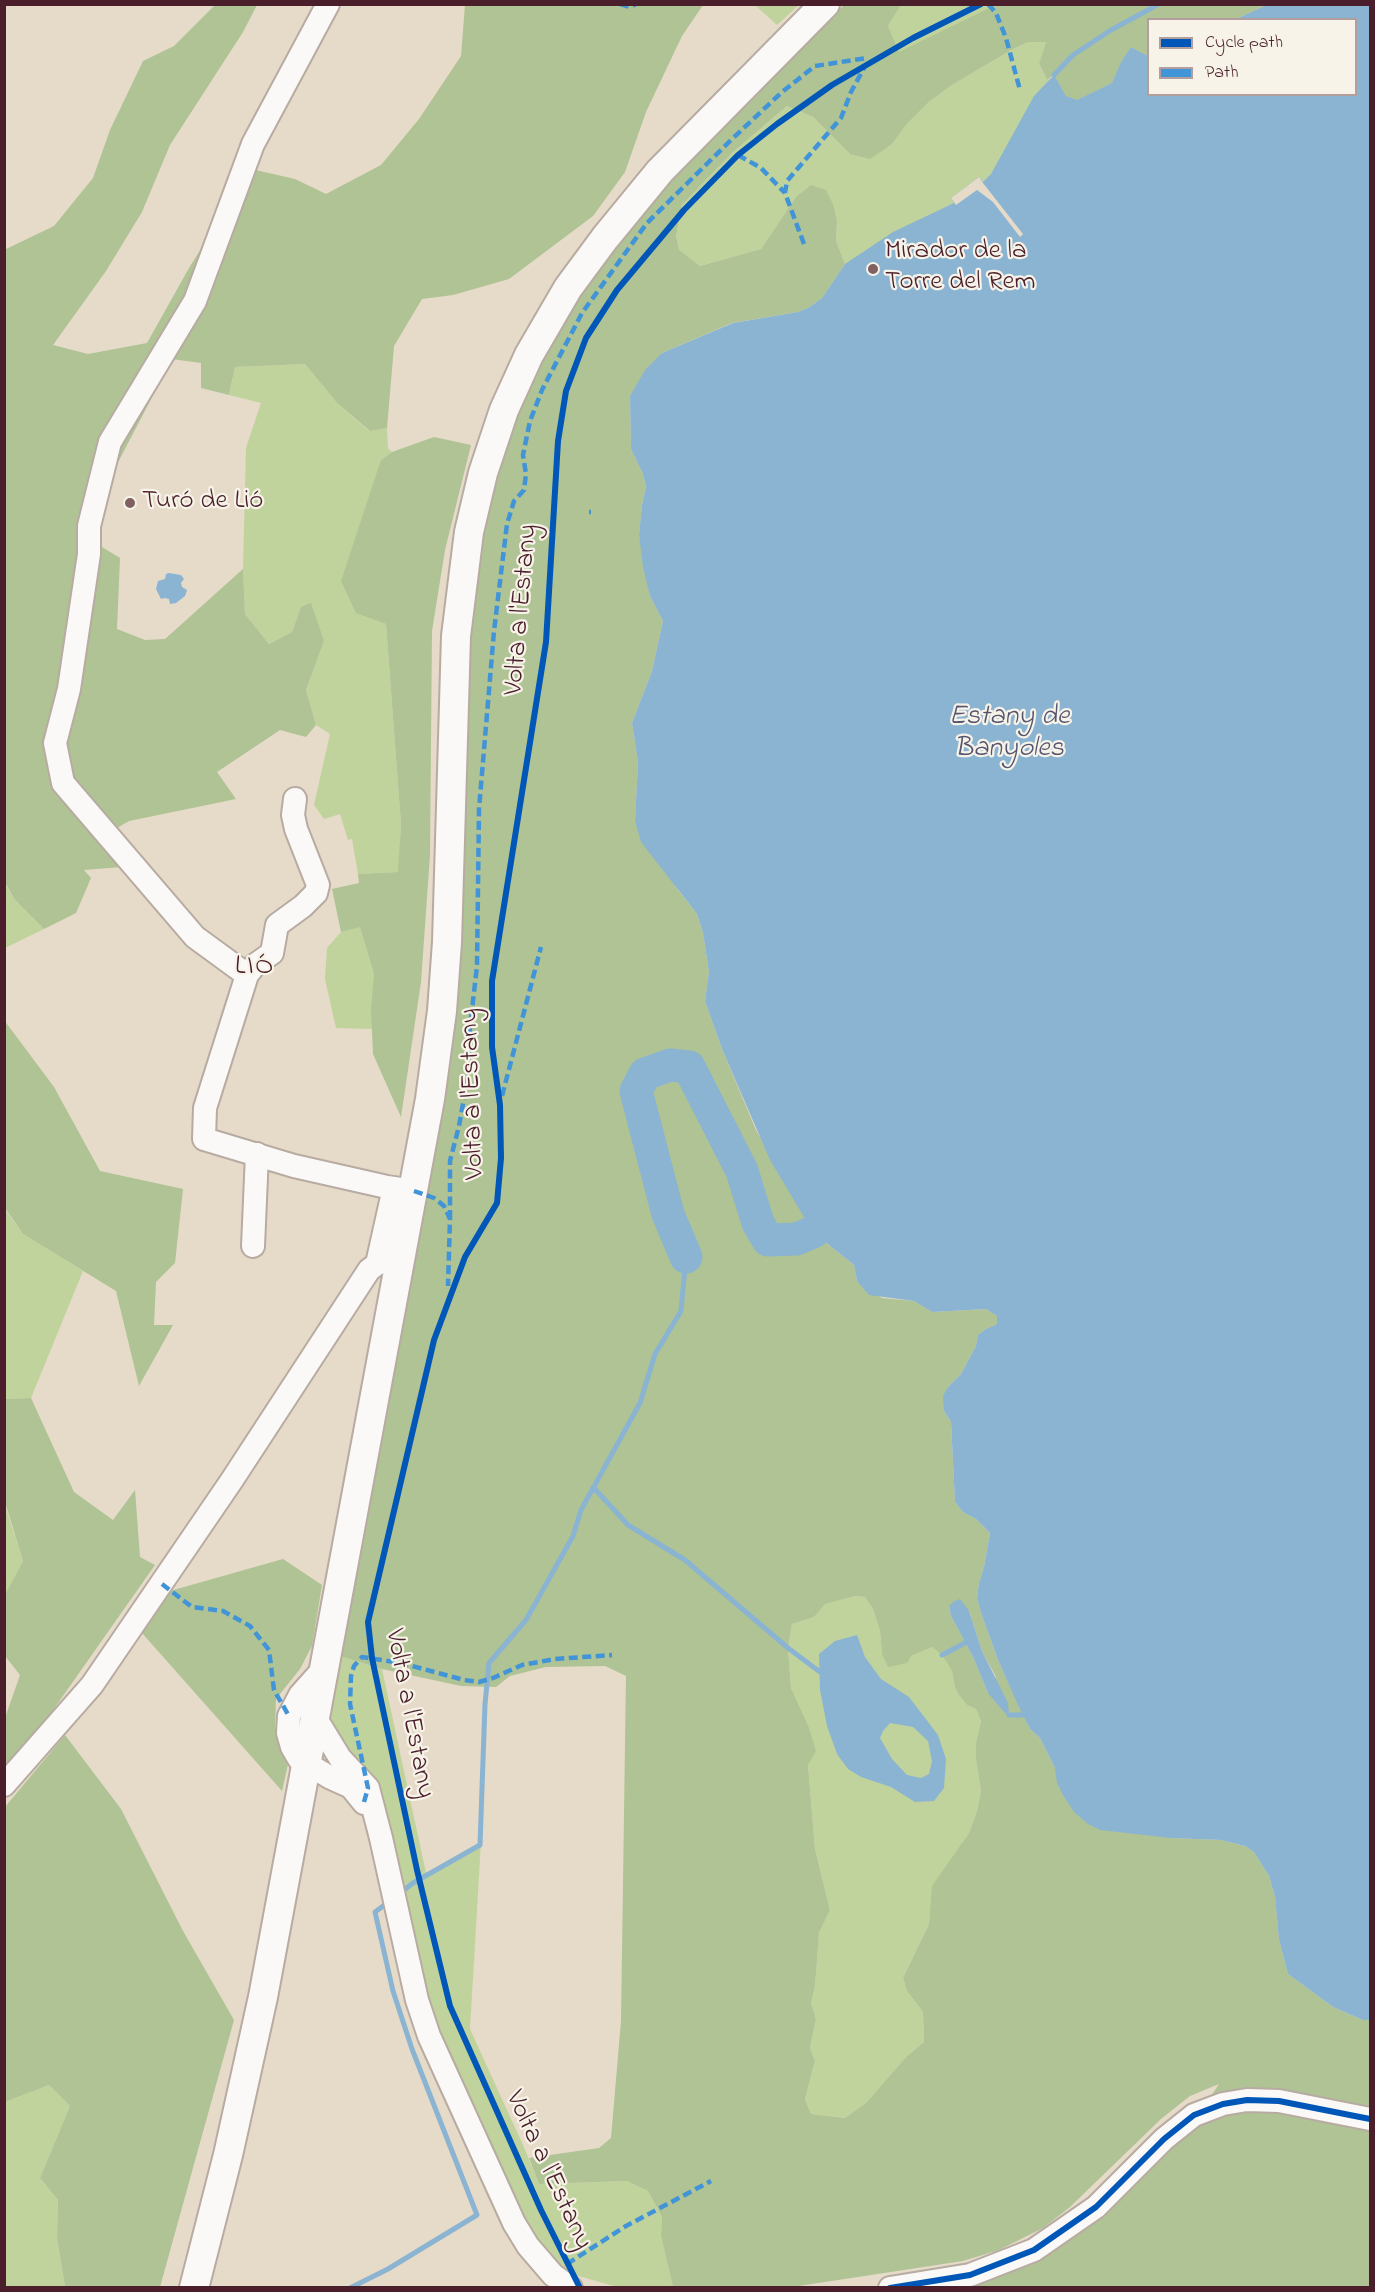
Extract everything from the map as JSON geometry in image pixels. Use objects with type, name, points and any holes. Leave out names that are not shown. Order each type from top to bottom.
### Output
[{"type":"main road","points":[[195,2288],[261,2008],[396,1290],[390,1259],[404,1190],[430,1099],[442,1011],[447,942],[456,636],[461,587],[481,483],[504,410],[529,355],[568,288],[605,238],[660,171],[825,4]]},
{"type":"street","points":[[247,975],[195,937],[63,783],[55,743],[69,689],[88,554],[89,526],[110,442],[195,301],[253,144],[328,4]]},
{"type":"street","points":[[295,799],[293,815],[296,829],[318,885],[316,893],[303,906],[277,925],[272,953],[255,965],[247,975],[205,1108],[204,1139],[294,1166],[404,1190]]},
{"type":"street","points":[[253,1246],[257,1154]]},
{"type":"street","points":[[4,1785],[92,1685],[232,1480],[369,1270],[390,1259]]},
{"type":"street","points":[[362,1283],[396,1290]]},
{"type":"street","points":[[325,1667],[300,1695],[289,1716],[288,1733],[292,1747],[299,1759],[351,1787],[375,1815]]},
{"type":"street","points":[[315,1718],[340,1758],[368,1788],[417,2000],[429,2036],[514,2223],[556,2283]]},
{"type":"street","points":[[307,1764],[340,1758]]},
{"type":"street","points":[[299,1806],[321,1790],[341,1783]]},
{"type":"street","points":[[890,2288],[970,2275],[1034,2250],[1096,2207],[1164,2139],[1194,2115],[1223,2104],[1247,2100],[1279,2101],[1371,2119]]},
{"type":"green space","points":[[215,5],[257,5],[243,32],[170,145],[142,212],[106,271],[53,345],[88,354],[147,343],[189,268],[251,169],[295,179],[326,194],[381,165],[419,119],[461,56],[465,5],[703,5],[682,36],[646,112],[625,172],[593,216],[509,279],[453,295],[422,299],[394,346],[387,428],[370,431],[337,403],[305,364],[235,367],[229,395],[201,388],[201,363],[172,359],[114,470],[97,544],[120,558],[117,629],[145,640],[165,639],[243,569],[245,614],[269,644],[292,632],[301,607],[311,603],[324,641],[306,690],[316,725],[306,737],[280,730],[217,772],[236,799],[129,821],[98,839],[122,867],[84,870],[91,878],[76,913],[44,929],[15,900],[5,883],[4,250],[54,226],[93,178],[110,130],[143,61],[174,46]]},
{"type":"green space","points":[[755,5],[799,5],[777,25]]},
{"type":"green space","points":[[844,5],[901,5],[888,26],[899,52],[995,5],[1267,5],[1238,18],[1147,18],[1147,55],[1131,47],[1121,62],[1112,83],[1077,100],[1066,96],[1054,75],[1047,80],[1039,64],[1046,42],[1028,42],[952,85],[930,101],[906,125],[892,144],[870,159],[850,154],[813,117],[787,106],[733,152],[682,205],[676,236],[679,250],[700,266],[761,249],[796,197],[811,185],[826,190],[833,204],[837,221],[836,241],[845,264],[822,298],[808,308],[798,312],[732,323],[662,353],[630,396],[631,449],[643,474],[646,487],[639,534],[650,596],[663,621],[652,671],[632,723],[638,762],[635,821],[678,890],[697,914],[703,933],[709,972],[705,1001],[722,1049],[756,1130],[813,1232],[854,1265],[857,1281],[882,1298],[914,1301],[932,1312],[986,1309],[997,1316],[997,1324],[978,1335],[976,1346],[961,1374],[948,1387],[944,1411],[951,1422],[955,1502],[963,1512],[976,1519],[990,1533],[977,1598],[981,1613],[998,1660],[1030,1729],[1040,1738],[1055,1768],[1171,1838],[1221,1840],[1245,1846],[1254,1852],[1269,1876],[1275,1897],[1279,1940],[1288,1974],[1333,2007],[1363,2020],[1370,2020],[1370,2287],[938,2287],[999,2274],[1195,2120],[1219,2084],[1190,2096],[1161,2119],[1070,2207],[1043,2228],[999,2250],[963,2261],[792,2287],[673,2287],[661,2236],[662,2217],[648,2191],[627,2181],[539,2184],[529,2158],[599,2148],[611,2138],[621,2021],[626,1676],[605,1666],[546,1667],[510,1676],[496,1687],[461,1686],[382,1669],[340,1656],[444,1102],[470,637],[483,534],[497,477],[517,415],[541,361],[580,296],[615,247],[670,180]],"holes":[[[855,1596],[865,1597],[873,1609],[880,1631],[882,1654],[888,1667],[907,1663],[911,1656],[932,1647],[942,1655],[952,1671],[955,1688],[959,1695],[967,1705],[976,1709],[981,1721],[976,1742],[976,1760],[981,1791],[969,1833],[932,1886],[929,1924],[903,1978],[907,1991],[923,2012],[924,2042],[906,2057],[866,2103],[845,2118],[811,2114],[805,2099],[815,2061],[810,2048],[816,2019],[811,2003],[815,1986],[819,1933],[830,1910],[815,1849],[808,1765],[816,1751],[808,1725],[791,1688],[788,1648],[792,1624],[814,1617],[825,1604]],[[949,1606],[969,1611],[982,1651],[996,1677],[988,1693],[973,1657],[951,1616]]]},
{"type":"green space","points":[[901,5],[995,5],[899,53],[888,26]]},
{"type":"green space","points":[[1028,42],[1046,42],[1039,65],[1047,80],[1131,47],[1147,55],[1147,95],[1018,228],[979,177],[954,202],[986,248],[845,264],[836,241],[837,221],[796,197],[761,249],[700,266],[679,251],[676,236],[682,205],[733,152],[787,106],[813,117],[850,154],[892,144],[906,125],[930,101],[952,85]]},
{"type":"green space","points":[[305,364],[337,403],[369,431],[387,428],[388,448],[392,452],[381,460],[356,612],[386,624],[401,824],[399,872],[358,874],[352,839],[348,840],[340,814],[324,819],[314,805],[330,734],[316,725],[306,690],[324,641],[301,607],[292,632],[269,644],[245,614],[243,569],[246,448],[261,403],[229,395],[235,367]]},
{"type":"green space","points":[[434,437],[471,445],[445,550],[432,631],[430,855],[421,982],[401,1117],[373,1054],[371,1010],[374,974],[360,927],[341,932],[332,889],[359,883],[358,874],[398,872],[401,824],[386,624],[356,613],[341,581],[381,460],[392,452]]},
{"type":"green space","points":[[4,883],[15,900],[44,929],[5,948]]},
{"type":"green space","points":[[360,926],[374,974],[372,1029],[336,1028],[325,979],[327,948],[341,932]]},
{"type":"green space","points":[[4,1020],[54,1087],[100,1171],[183,1189],[175,1263],[156,1282],[154,1325],[173,1325],[139,1386],[116,1291],[23,1234],[5,1208]]},
{"type":"green space","points":[[4,1208],[23,1234],[83,1271],[31,1398],[5,1399]]},
{"type":"green space","points":[[31,1398],[74,1492],[113,1520],[135,1490],[140,1557],[155,1565],[32,1740],[5,1768],[5,1718],[20,1675],[5,1656],[4,1597],[23,1561],[5,1502],[5,1399]]},
{"type":"green space","points":[[4,1502],[23,1561],[5,1597],[4,1597]]},
{"type":"green space","points":[[283,1559],[322,1585],[312,1646],[300,1669],[276,1699],[275,1728],[288,1764],[282,1791],[142,1633],[170,1591]]},
{"type":"green space","points":[[855,1596],[865,1597],[873,1609],[880,1631],[882,1654],[911,1656],[932,1647],[942,1655],[952,1671],[955,1688],[959,1695],[967,1705],[976,1709],[981,1721],[976,1742],[976,1760],[981,1791],[969,1833],[933,1886],[929,1924],[903,1978],[907,1991],[923,2012],[924,2042],[906,2057],[866,2103],[845,2118],[811,2114],[805,2099],[815,2061],[810,2048],[816,2019],[811,2003],[815,1986],[819,1933],[830,1910],[815,1849],[808,1765],[808,1725],[791,1688],[788,1648],[792,1624],[814,1617],[824,1604]]},
{"type":"green space","points":[[340,1656],[382,1669],[426,1873],[481,1842],[470,2029],[539,2184],[627,2181],[648,2191],[662,2217],[661,2236],[673,2287],[617,2287],[568,2273],[542,2247],[522,2218],[440,2038],[345,1752],[329,1721]]},
{"type":"green space","points":[[65,1735],[121,1809],[183,1931],[234,2020],[160,2287],[65,2287],[57,2238],[58,2200],[40,2178],[70,2106],[49,2085],[5,2102],[5,1807]]},
{"type":"green space","points":[[49,2085],[70,2106],[40,2178],[58,2200],[57,2238],[65,2287],[5,2288],[5,2102]]},
{"type":"water","name":"Estany de Banyoles","points":[[1267,5],[1370,5],[1370,2020],[1363,2020],[1333,2007],[1288,1974],[1279,1940],[1275,1897],[1269,1876],[1254,1852],[1245,1846],[1221,1840],[1171,1838],[1100,1830],[1088,1824],[1074,1812],[1063,1795],[1057,1783],[1055,1768],[1040,1738],[1030,1729],[1019,1707],[998,1660],[981,1613],[977,1598],[990,1533],[976,1519],[963,1512],[955,1502],[951,1422],[944,1411],[943,1396],[948,1387],[961,1374],[976,1346],[978,1335],[997,1324],[997,1316],[986,1309],[932,1312],[914,1301],[869,1295],[857,1281],[854,1265],[813,1232],[770,1160],[722,1049],[705,1001],[709,972],[703,933],[697,914],[641,842],[635,821],[638,762],[632,723],[652,671],[663,621],[650,596],[643,567],[639,534],[646,487],[643,474],[631,449],[630,396],[645,370],[662,353],[733,323],[798,312],[808,308],[822,298],[845,264],[893,232],[954,203],[951,198],[979,177],[983,182],[991,174],[1034,96],[1054,75],[1066,96],[1077,100],[1112,83],[1121,62],[1131,47],[1147,55],[1147,96],[1357,96],[1357,18],[1238,18]]},
{"type":"water","points":[[166,574],[181,575],[184,579],[181,583],[182,587],[187,590],[185,596],[176,603],[170,604],[169,599],[161,599],[156,589],[158,581],[165,579]]},
{"type":"water","points":[[960,1599],[969,1611],[982,1651],[1008,1703],[1009,1715],[988,1693],[973,1657],[951,1616],[949,1606]]},
{"type":"water","points":[[857,1635],[865,1657],[881,1679],[909,1697],[938,1735],[946,1759],[944,1788],[934,1801],[915,1802],[891,1787],[861,1777],[848,1769],[837,1754],[827,1726],[820,1690],[819,1654],[835,1641]],"holes":[[[890,1723],[913,1727],[928,1741],[932,1761],[929,1774],[921,1778],[907,1775],[892,1759],[880,1738]]]},
{"type":"pier","points":[[979,177],[1023,234],[1020,237],[993,202],[977,190],[956,205],[951,198]]},
{"type":"waterway","points":[[1054,75],[1073,55],[1111,30],[1159,4]]},
{"type":"waterway","points":[[686,1257],[668,1214],[636,1091],[645,1074],[670,1065],[689,1067],[742,1171],[758,1223],[768,1240],[797,1239],[813,1232]]},
{"type":"waterway","points":[[399,1894],[413,1883],[480,1845],[485,1704],[489,1663],[526,1620],[573,1536],[581,1510],[640,1403],[655,1354],[681,1311],[686,1257]]},
{"type":"waterway","points":[[593,1487],[628,1525],[685,1560],[788,1648],[820,1672]]},
{"type":"waterway","points":[[942,1655],[965,1643]]},
{"type":"waterway","points":[[1009,1715],[1024,1715]]},
{"type":"waterway","points":[[350,2288],[388,2269],[477,2215],[412,2049],[393,1991],[375,1912],[390,1901]]},
{"type":"marked path","points":[[620,4],[630,7],[636,4]]},
{"type":"marked path","points":[[988,4],[996,13],[1006,38],[1020,90]]},
{"type":"marked path","points":[[450,1219],[450,1161],[468,1076],[470,1027],[477,966],[479,809],[494,631],[507,524],[514,501],[524,490],[526,474],[523,455],[530,421],[542,390],[582,313],[647,223],[782,92],[815,66],[867,58]]},
{"type":"marked path","points":[[804,244],[785,193],[787,181],[841,118],[864,68]]},
{"type":"marked path","points":[[738,155],[761,168],[785,193]]},
{"type":"marked path","points":[[502,1096],[541,947]]},
{"type":"marked path","points":[[414,1191],[434,1198],[444,1206],[450,1219],[448,1286]]},
{"type":"marked path","points":[[162,1584],[192,1607],[223,1611],[250,1626],[269,1650],[274,1690],[289,1716]]},
{"type":"marked path","points":[[364,1802],[368,1788],[350,1704],[351,1676],[354,1666],[362,1657],[401,1663],[479,1682],[522,1665],[555,1659],[612,1655]]},
{"type":"marked path","points":[[567,2264],[626,2226],[711,2181]]},
{"type":"cycle path","name":"Volta a l'Estany","points":[[580,2288],[541,2210],[450,2006],[417,1870],[372,1658],[368,1622],[434,1340],[465,1257],[497,1203],[501,1158],[500,1105],[492,1047],[492,981],[546,642],[558,441],[566,391],[586,338],[617,290],[684,210],[738,155],[832,85],[913,38],[981,4]]},
{"type":"cycle path","points":[[890,2288],[970,2275],[1034,2250],[1096,2207],[1164,2139],[1194,2115],[1223,2104],[1247,2100],[1279,2101],[1370,2119]]},
{"type":"place","name":"Mirador de la Torre del Rem","points":[[873,269]]},
{"type":"place","name":"Turó de Lió","points":[[130,503]]},
{"type":"district","name":"LIÓ","points":[[255,968]]}]
